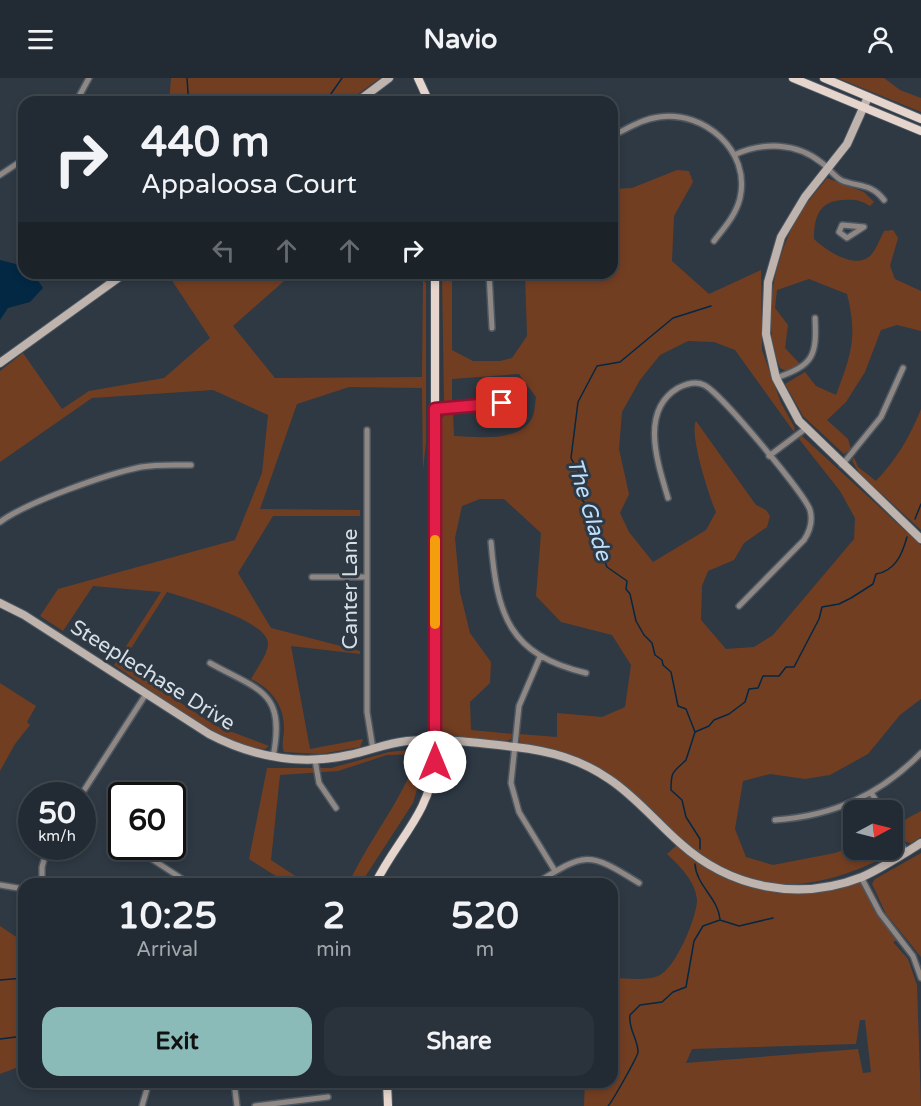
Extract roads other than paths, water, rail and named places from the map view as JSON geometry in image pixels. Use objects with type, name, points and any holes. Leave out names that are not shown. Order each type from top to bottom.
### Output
[{"type":"main road","points":[[418,78],[426,96]]},
{"type":"main road","points":[[793,78],[921,130]]},
{"type":"main road","points":[[824,78],[921,119]]},
{"type":"main road","points":[[379,878],[425,805],[434,775],[435,279]]},
{"type":"main road","points":[[387,1088],[388,1106]]},
{"type":"street","points":[[79,96],[89,78]]},
{"type":"street","points":[[365,96],[388,78]]},
{"type":"street","points":[[868,98],[847,144],[805,197],[787,226],[770,268],[765,324],[776,378],[791,409],[805,429],[921,539]]},
{"type":"street","points":[[618,133],[650,118],[680,117],[699,122],[715,132],[734,155],[741,177],[740,196],[730,220],[714,241]]},
{"type":"street","points":[[734,155],[752,148],[784,146],[805,153],[843,181],[873,188],[884,200]]},
{"type":"street","points":[[0,175],[18,163]]},
{"type":"street","points":[[0,363],[117,279]]},
{"type":"street","points":[[489,279],[492,328]]},
{"type":"street","points":[[776,378],[803,367],[811,358],[815,344],[815,318]]},
{"type":"street","points":[[842,465],[881,417],[903,368]]},
{"type":"street","points":[[668,498],[656,457],[655,427],[664,402],[681,386],[699,383],[711,389],[808,505],[811,523],[804,540],[739,606]]},
{"type":"street","points":[[435,409],[502,403]]},
{"type":"street","points":[[769,456],[805,429]]},
{"type":"street","name":"Canter Lane","points":[[367,430],[367,712],[373,749]]},
{"type":"street","points":[[0,522],[23,507],[131,469],[156,465],[192,465]]},
{"type":"street","points":[[491,542],[498,595],[506,617],[517,636],[540,657],[555,665],[586,673]]},
{"type":"street","points":[[312,577],[367,577]]},
{"type":"street","name":"Steeplechase Drive","points":[[0,603],[224,742],[273,757],[315,760],[405,741],[435,740],[515,747],[557,754],[599,772],[623,789],[698,859],[731,876],[759,885],[789,889],[821,888],[861,877],[921,843]]},
{"type":"street","points":[[540,657],[519,706],[511,783],[515,803],[555,871]]},
{"type":"street","points":[[210,663],[250,684],[272,704],[278,726],[273,757]]},
{"type":"street","points":[[89,782],[146,694]]},
{"type":"street","points":[[775,820],[825,813],[872,794],[897,776],[921,753]]},
{"type":"street","points":[[315,760],[320,783],[336,808]]},
{"type":"street","points":[[872,794],[876,800]]},
{"type":"street","points":[[903,847],[906,852]]},
{"type":"street","points":[[544,878],[577,860],[597,859],[639,883]]},
{"type":"street","points":[[42,878],[44,860]]},
{"type":"street","points":[[153,860],[181,878]]},
{"type":"street","points":[[861,877],[880,913],[914,956],[921,978]]},
{"type":"street","points":[[0,885],[18,888]]},
{"type":"street","points":[[142,1106],[147,1088]]},
{"type":"street","points":[[235,1088],[237,1106]]},
{"type":"street","points":[[255,1106],[328,1097]]},
{"type":"water","points":[[0,260],[18,264],[18,279],[37,279],[43,288],[30,302],[8,308],[0,320]]},
{"type":"waterway","points":[[187,78],[190,96]]},
{"type":"waterway","points":[[329,96],[342,78]]},
{"type":"waterway","name":"The Glade","points":[[700,849],[700,839],[686,817],[682,800],[671,790],[672,775],[686,760],[695,732],[686,709],[678,706],[671,672],[655,655],[652,643],[636,621],[630,594],[626,589],[627,581],[607,567],[599,547],[600,531],[593,523],[589,507],[582,500],[584,482],[571,458],[578,402],[597,366],[620,362],[673,318],[711,306]]},
{"type":"waterway","points":[[915,519],[921,504]]},
{"type":"waterway","points":[[695,732],[709,726],[714,720],[729,714],[745,702],[749,689],[758,688],[763,676],[779,676],[786,667],[794,667],[819,619],[822,607],[839,604],[873,584],[876,574],[893,566],[897,561],[907,537]]},
{"type":"waterway","name":"The Glade","points":[[695,864],[696,872],[715,904],[720,919]]},
{"type":"waterway","points":[[720,920],[739,926],[773,918]]},
{"type":"waterway","name":"The Glade","points":[[608,1106],[638,1052],[630,1025],[630,1015],[640,1005],[662,1002],[673,992],[686,987],[694,941],[703,926],[720,920]]},
{"type":"waterway","points":[[0,980],[18,978]]},
{"type":"waterway","points":[[0,1039],[18,1037]]}]
